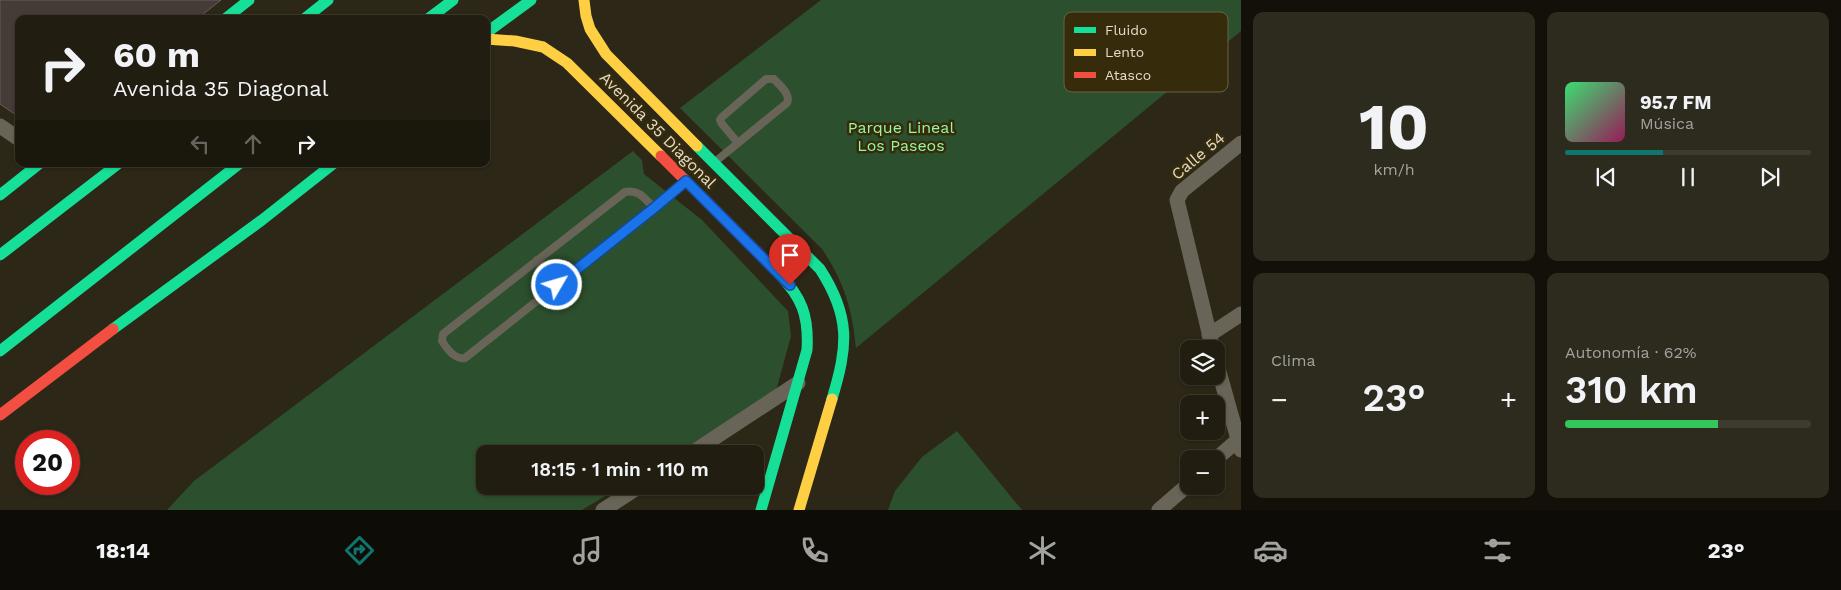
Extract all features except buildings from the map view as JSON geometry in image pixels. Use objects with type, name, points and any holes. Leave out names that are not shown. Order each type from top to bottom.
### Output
[{"type":"main road","points":[[230,15],[249,0]]},
{"type":"main road","points":[[309,15],[328,0]]},
{"type":"main road","points":[[433,15],[453,0]]},
{"type":"main road","points":[[490,31],[532,0]]},
{"type":"main road","name":"Avenida 35 Diagonal","points":[[584,0],[585,16],[593,37],[606,54],[820,269],[832,288],[840,310],[844,342],[838,376],[799,510]]},
{"type":"main road","name":"Avenida 35 Diagonal","points":[[490,39],[515,40],[543,47],[566,63],[790,285],[803,304],[809,327],[807,350],[761,510]]},
{"type":"main road","points":[[0,195],[35,167]]},
{"type":"main road","points":[[0,255],[114,167]]},
{"type":"main road","points":[[0,351],[235,167]]},
{"type":"main road","points":[[0,415],[123,321],[262,220],[329,167]]},
{"type":"street","points":[[0,126],[15,136]]},
{"type":"street","name":"Calle 54","points":[[1211,340],[1177,200],[1182,191],[1241,143]]},
{"type":"street","points":[[1213,340],[1241,314]]},
{"type":"street","points":[[704,445],[798,382]]},
{"type":"street","points":[[1223,385],[1240,445],[1225,454]]},
{"type":"street","points":[[1159,510],[1180,492]]},
{"type":"street","points":[[603,510],[626,495]]},
{"type":"lane","points":[[715,162],[787,103],[788,95],[774,79],[766,79],[720,120],[738,143]]},
{"type":"lane","points":[[654,208],[640,194],[632,190],[625,192],[443,334],[442,342],[456,357],[460,359],[465,358],[654,208],[686,181]]},
{"type":"lane","points":[[537,260],[557,285]]},
{"type":"green space","name":"Parque Lineal Los Paseos","points":[[821,0],[1241,0],[1241,31],[1228,42],[1228,12],[1064,12],[1064,92],[1167,92],[856,348],[846,296],[830,261],[822,249],[680,108]]},
{"type":"green space","points":[[633,151],[642,160],[644,174],[702,220],[788,311],[791,336],[776,391],[689,445],[476,445],[476,495],[607,495],[582,510],[167,510],[194,481]]},
{"type":"green space","points":[[957,431],[1022,510],[888,510],[895,491],[922,457]]},
{"type":"traffic: fast","points":[[230,15],[249,0]]},
{"type":"traffic: fast","points":[[309,15],[328,0]]},
{"type":"traffic: fast","points":[[433,15],[453,0]]},
{"type":"traffic: fast","points":[[490,30],[531,0]]},
{"type":"traffic: fast","points":[[697,146],[820,269],[830,286],[842,317],[844,332],[841,363],[832,399]]},
{"type":"traffic: fast","points":[[0,195],[35,167]]},
{"type":"traffic: fast","points":[[0,255],[114,167]]},
{"type":"traffic: fast","points":[[0,351],[235,167]]},
{"type":"traffic: fast","points":[[113,329],[262,220],[329,167]]},
{"type":"traffic: fast","points":[[761,510],[807,350],[807,327],[802,308],[793,290],[778,273]]},
{"type":"traffic: slow","points":[[584,0],[590,29],[606,54],[697,146]]},
{"type":"traffic: slow","points":[[490,39],[515,41],[543,47],[567,63],[661,156]]},
{"type":"traffic: slow","points":[[799,510],[832,399]]},
{"type":"traffic: jam","points":[[661,156],[778,273]]},
{"type":"traffic: jam","points":[[0,415],[113,329]]},
{"type":"route","points":[[557,285],[686,181],[790,285]]}]
